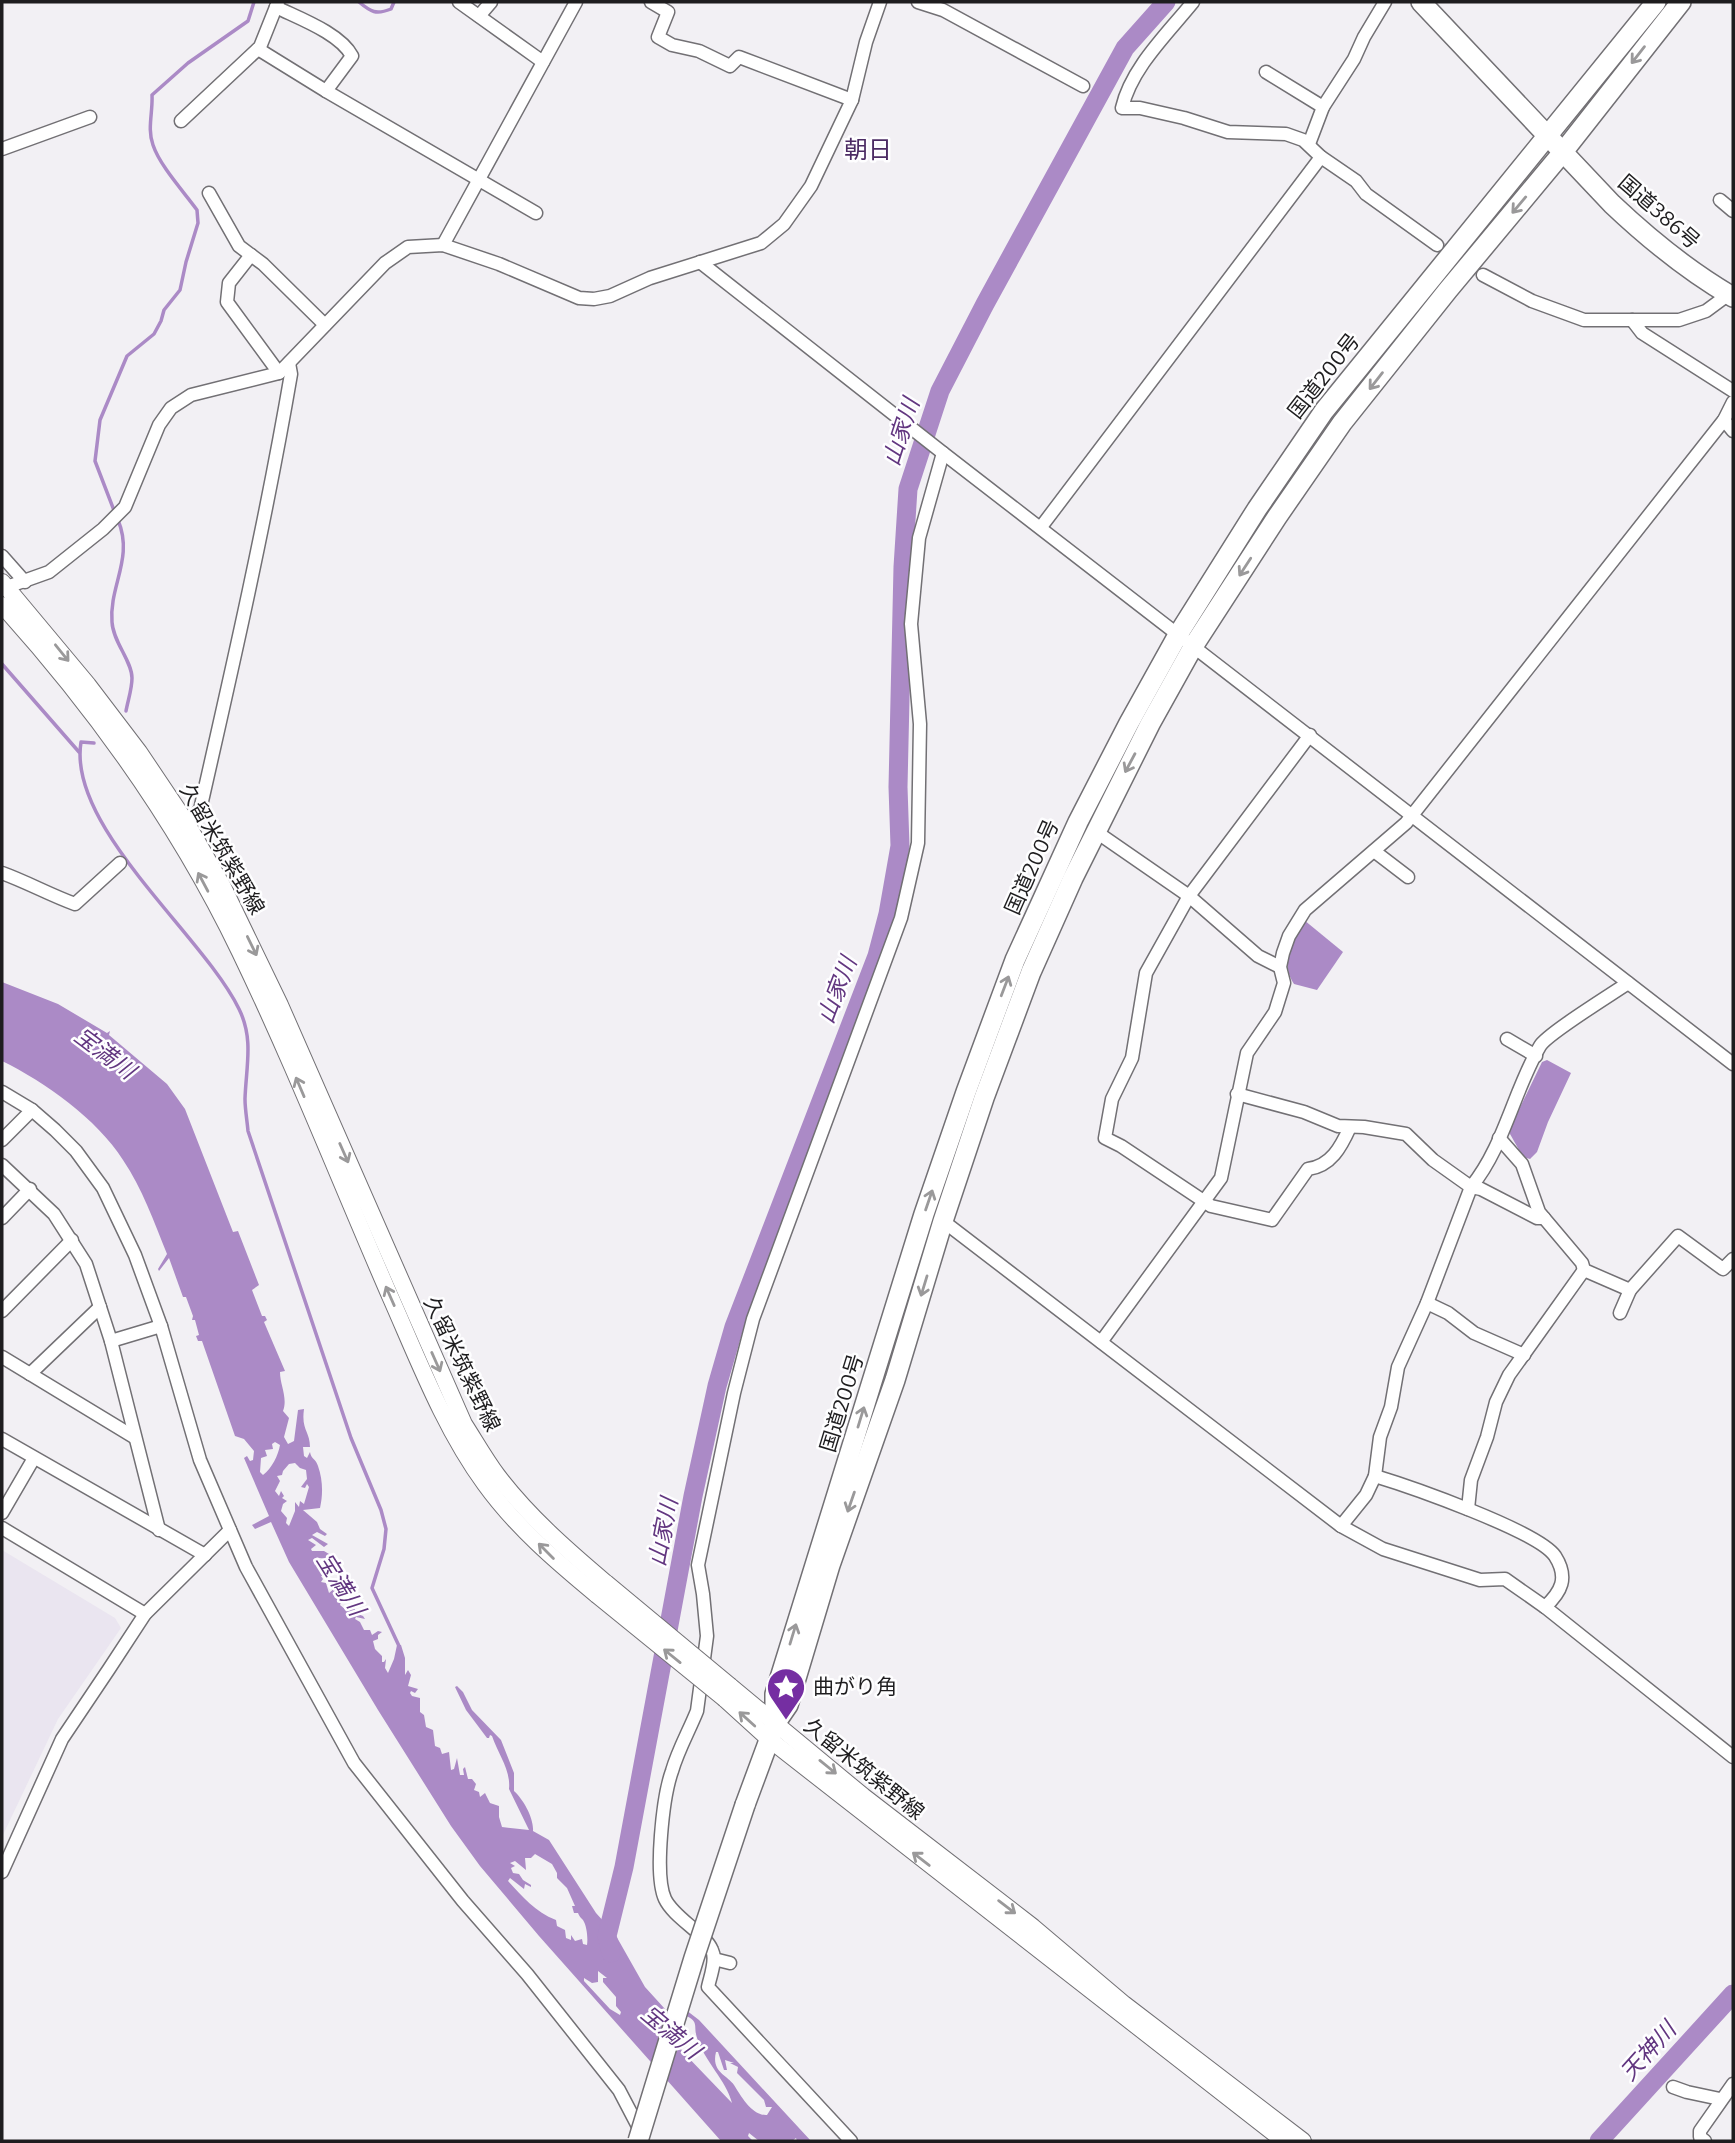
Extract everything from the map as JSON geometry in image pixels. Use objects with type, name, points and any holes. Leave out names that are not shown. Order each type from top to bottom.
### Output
[{"type":"highway","points":[[1421,2],[1563,152]]},
{"type":"highway","name":"国道200号","points":[[638,2141],[694,1958],[745,1805],[772,1732],[788,1705],[830,1565],[895,1380],[984,1098],[1031,972],[1186,639],[1257,509],[1324,411],[1656,2]]},
{"type":"highway","name":"国道200号","points":[[772,1732],[775,1694],[924,1214],[970,1080],[1015,960],[1077,822],[1129,723],[1186,639],[1277,517],[1342,423],[1563,152],[1681,2]]},
{"type":"highway","name":"国道386号","points":[[1563,152],[1644,234],[1681,264],[1731,296]]},
{"type":"main road","name":"久留米筑紫野線","points":[[4,585],[125,733],[186,822],[223,887],[280,1005],[464,1424],[496,1474],[524,1508],[602,1589],[1013,1931],[1284,2141]]},
{"type":"main road","name":"久留米筑紫野線","points":[[2,605],[46,655],[133,768],[197,870],[239,950],[393,1303],[452,1431],[485,1485],[549,1555],[602,1589]]},
{"type":"main road","name":"久留米筑紫野線","points":[[772,1732],[1033,1927],[1124,2004],[1303,2141]]},
{"type":"street","points":[[460,2],[542,62]]},
{"type":"street","points":[[479,16],[491,2]]},
{"type":"street","points":[[443,245],[576,2]]},
{"type":"street","points":[[651,2],[668,12],[658,37],[672,45],[699,51],[730,66],[739,57],[852,100]]},
{"type":"street","points":[[4,585],[25,582],[49,572],[103,529],[125,507],[159,425],[171,408],[191,395],[279,373],[385,263],[408,247],[443,245],[499,264],[579,298],[594,299],[610,296],[650,278],[761,243],[784,224],[811,186],[852,100],[866,42],[880,2]]},
{"type":"street","points":[[918,2],[943,10],[1083,86]]},
{"type":"street","points":[[1193,2],[1135,77],[1122,108],[1140,108],[1228,132],[1286,134],[1309,144],[1321,157],[1356,181],[1366,194],[1437,245]]},
{"type":"street","points":[[1309,144],[1323,107],[1354,59],[1385,2]]},
{"type":"street","points":[[181,121],[258,49],[277,4],[328,33],[349,49],[352,55],[326,91]]},
{"type":"street","points":[[258,49],[536,213]]},
{"type":"street","points":[[1266,72],[1323,107]]},
{"type":"street","points":[[2,149],[90,117]]},
{"type":"street","points":[[1041,527],[1321,157]]},
{"type":"street","points":[[209,193],[239,246],[325,325]]},
{"type":"street","points":[[1720,200],[1733,211]]},
{"type":"street","points":[[251,255],[229,283],[227,302],[279,373]]},
{"type":"street","points":[[700,262],[1733,1064]]},
{"type":"street","points":[[1483,275],[1532,301],[1584,320],[1679,320],[1706,311],[1731,296]]},
{"type":"street","points":[[1632,320],[1642,333],[1733,391]]},
{"type":"street","points":[[186,822],[200,810],[243,620],[271,487],[291,374],[289,363]]},
{"type":"street","points":[[1101,1342],[1221,1178],[1247,1054],[1275,1013],[1283,992],[1280,967],[1289,936],[1306,911],[1412,816],[1724,420],[1733,402]]},
{"type":"street","points":[[1724,420],[1733,431]]},
{"type":"street","points":[[850,2141],[708,1987],[714,1959],[712,1949],[665,1898],[660,1854],[668,1783],[697,1711],[707,1636],[698,1565],[734,1393],[753,1319],[901,918],[918,843],[920,724],[911,625],[919,538],[943,453]]},
{"type":"street","points":[[2,556],[25,582]]},
{"type":"street","points":[[1310,735],[1189,896],[1146,973],[1132,1058],[1112,1099],[1105,1138],[1205,1202],[1272,1220],[1308,1169],[1318,1168],[1338,1152],[1350,1127]]},
{"type":"street","points":[[1095,831],[1189,896],[1258,956],[1280,967]]},
{"type":"street","points":[[1374,851],[1408,877]]},
{"type":"street","points":[[2,873],[75,904],[120,863]]},
{"type":"street","points":[[1341,1526],[1366,1495],[1375,1476],[1380,1437],[1391,1407],[1398,1367],[1427,1303],[1471,1187],[1499,1138],[1541,1044],[1628,983]]},
{"type":"street","points":[[1507,1039],[1536,1056]]},
{"type":"street","points":[[2,1092],[32,1110],[76,1151],[103,1188],[135,1255],[161,1326],[200,1460],[246,1567],[354,1763],[454,1890],[527,1974],[619,2090],[646,2141]]},
{"type":"street","points":[[1237,1094],[1304,1112],[1338,1126],[1406,1134],[1433,1160],[1471,1187],[1544,1218]]},
{"type":"street","points":[[2,1140],[32,1110]]},
{"type":"street","points":[[1499,1138],[1522,1164],[1539,1212],[1584,1270],[1630,1290]]},
{"type":"street","points":[[2,1165],[54,1214],[86,1264],[111,1341],[159,1530]]},
{"type":"street","points":[[2,1218],[30,1189]]},
{"type":"street","points":[[943,1221],[1341,1526],[1383,1549],[1480,1580],[1505,1579],[1545,1607],[1733,1757]]},
{"type":"street","points":[[1620,1313],[1630,1290],[1678,1236],[1723,1269],[1733,1259]]},
{"type":"street","points":[[2,1311],[72,1240]]},
{"type":"street","points":[[1468,1509],[1471,1480],[1487,1437],[1496,1402],[1509,1375],[1584,1270]]},
{"type":"street","points":[[1427,1303],[1448,1313],[1474,1333],[1524,1355]]},
{"type":"street","points":[[30,1374],[100,1307]]},
{"type":"street","points":[[111,1341],[161,1326]]},
{"type":"street","points":[[2,1357],[134,1437]]},
{"type":"street","points":[[2,1439],[205,1555]]},
{"type":"street","points":[[2,1513],[34,1458]]},
{"type":"street","points":[[1375,1476],[1468,1509],[1543,1545],[1555,1556],[1561,1571],[1562,1586],[1558,1595],[1545,1607]]},
{"type":"street","points":[[2,1528],[145,1614]]},
{"type":"street","points":[[2,1872],[62,1739],[145,1614],[230,1530]]},
{"type":"street","points":[[714,1959],[730,1963]]},
{"type":"street","points":[[1705,2141],[1700,2137],[1700,2131],[1733,2084]]},
{"type":"street","points":[[1673,2087],[1720,2099]]},
{"type":"shaded area","points":[[2,1550],[115,1618],[121,1628],[58,1719],[2,1837]]},
{"type":"water","points":[[1304,920],[1343,952],[1317,990],[1294,984],[1288,968],[1291,943]]},
{"type":"water","name":"宝満川","points":[[2,982],[58,1004],[107,1033],[110,1031],[109,1035],[167,1084],[185,1109],[233,1232],[238,1231],[259,1285],[252,1290],[262,1316],[267,1320],[264,1322],[285,1371],[280,1372],[285,1401],[283,1411],[289,1418],[284,1437],[288,1444],[294,1441],[298,1410],[304,1409],[310,1447],[303,1447],[304,1456],[307,1458],[310,1452],[317,1464],[322,1493],[320,1508],[303,1510],[327,1534],[325,1536],[317,1532],[312,1535],[328,1544],[324,1547],[312,1538],[308,1540],[316,1545],[312,1551],[329,1554],[329,1559],[319,1558],[314,1564],[334,1574],[325,1573],[325,1576],[321,1576],[321,1582],[326,1583],[329,1593],[335,1588],[342,1591],[344,1594],[340,1605],[346,1610],[349,1611],[355,1604],[355,1613],[365,1619],[355,1619],[364,1630],[370,1630],[372,1635],[378,1631],[382,1632],[378,1639],[373,1641],[375,1649],[382,1656],[382,1662],[386,1659],[385,1668],[388,1673],[397,1645],[401,1645],[405,1658],[405,1675],[408,1670],[411,1675],[408,1686],[418,1689],[415,1693],[410,1693],[420,1698],[420,1712],[424,1715],[426,1727],[433,1730],[435,1746],[440,1748],[442,1754],[449,1752],[451,1770],[454,1769],[457,1758],[460,1775],[464,1775],[465,1767],[468,1779],[472,1779],[476,1784],[474,1790],[479,1792],[480,1797],[485,1793],[490,1803],[499,1806],[502,1827],[529,1830],[509,1789],[506,1769],[492,1736],[487,1738],[466,1710],[455,1687],[463,1692],[472,1710],[501,1740],[514,1773],[514,1791],[527,1809],[533,1831],[549,1840],[596,1913],[615,1934],[645,1987],[665,2009],[682,2051],[732,2103],[701,2047],[694,2022],[684,2015],[686,2010],[699,2020],[811,2141],[797,2141],[796,2138],[792,2141],[759,2141],[749,2133],[748,2136],[753,2141],[721,2141],[480,1866],[451,1826],[378,1710],[289,1562],[271,1522],[255,1529],[252,1525],[269,1516],[244,1458],[247,1456],[250,1461],[253,1460],[254,1451],[244,1439],[235,1436],[202,1341],[198,1341],[196,1336],[199,1335],[195,1320],[192,1320],[186,1297],[183,1297],[169,1258],[159,1271],[158,1269],[167,1254],[130,1171],[112,1145],[85,1116],[52,1091],[2,1061]],"holes":[[[275,1442],[280,1445],[279,1449],[272,1465],[263,1475],[260,1472],[261,1458],[267,1456],[265,1450],[273,1449],[272,1444]],[[295,1463],[306,1470],[307,1479],[301,1487],[305,1488],[307,1484],[309,1487],[304,1504],[300,1501],[299,1507],[295,1502],[295,1511],[289,1526],[281,1511],[287,1501],[282,1498],[284,1496],[281,1491],[279,1496],[275,1491],[280,1481],[277,1476],[282,1475],[289,1464]],[[535,1854],[552,1864],[557,1878],[567,1888],[575,1906],[572,1906],[574,1913],[578,1913],[584,1923],[587,1945],[583,1944],[582,1939],[575,1941],[571,1935],[571,1940],[566,1938],[565,1930],[557,1926],[556,1920],[536,1908],[508,1881],[510,1878],[524,1889],[525,1884],[531,1887],[519,1874],[513,1873],[511,1868],[515,1866],[510,1863],[515,1861],[526,1870],[525,1858],[531,1858]],[[598,1971],[607,1978],[603,1978],[603,1982],[616,1997],[620,2015],[610,2009],[584,1978],[592,1983],[598,1982]],[[716,2052],[724,2070],[727,2070],[725,2060],[734,2063],[730,2063],[738,2067],[737,2073],[764,2100],[766,2107],[772,2107],[767,2115],[752,2109],[716,2064]]]},
{"type":"water","points":[[1547,1060],[1571,1073],[1537,1152],[1530,1159],[1523,1157],[1510,1134],[1510,1128],[1542,1062]]},
{"type":"waterway","points":[[115,513],[95,461],[100,420],[127,356],[154,334],[164,310],[180,290],[198,223],[197,210],[167,170],[153,145],[150,127],[152,95],[188,63],[248,21],[254,2]]},
{"type":"waterway","points":[[359,2],[377,12],[391,9],[394,2]]},
{"type":"waterway","name":"山家川","points":[[611,1953],[607,1936],[624,1867],[693,1496],[717,1386],[734,1327],[877,956],[888,914],[900,846],[898,787],[903,567],[908,489],[940,391],[985,304],[1125,48],[1166,2]]},
{"type":"waterway","points":[[118,520],[123,547],[112,622],[132,678],[126,711]]},
{"type":"waterway","points":[[2,664],[79,752]]},
{"type":"waterway","name":"宝満川","points":[[94,743],[81,742],[82,775],[95,809],[115,844],[141,880],[221,980],[244,1020],[248,1042],[245,1099],[248,1131],[351,1438],[381,1510],[386,1529],[384,1549],[372,1588],[399,1646]]},
{"type":"waterway","name":"天神川","points":[[1599,2141],[1733,1994]]},
{"type":"tunnel","points":[[1437,245],[1483,275]]},
{"type":"place","name":"曲がり角","points":[[786,1721]]},
{"type":"district","name":"朝日","points":[[868,150]]}]
